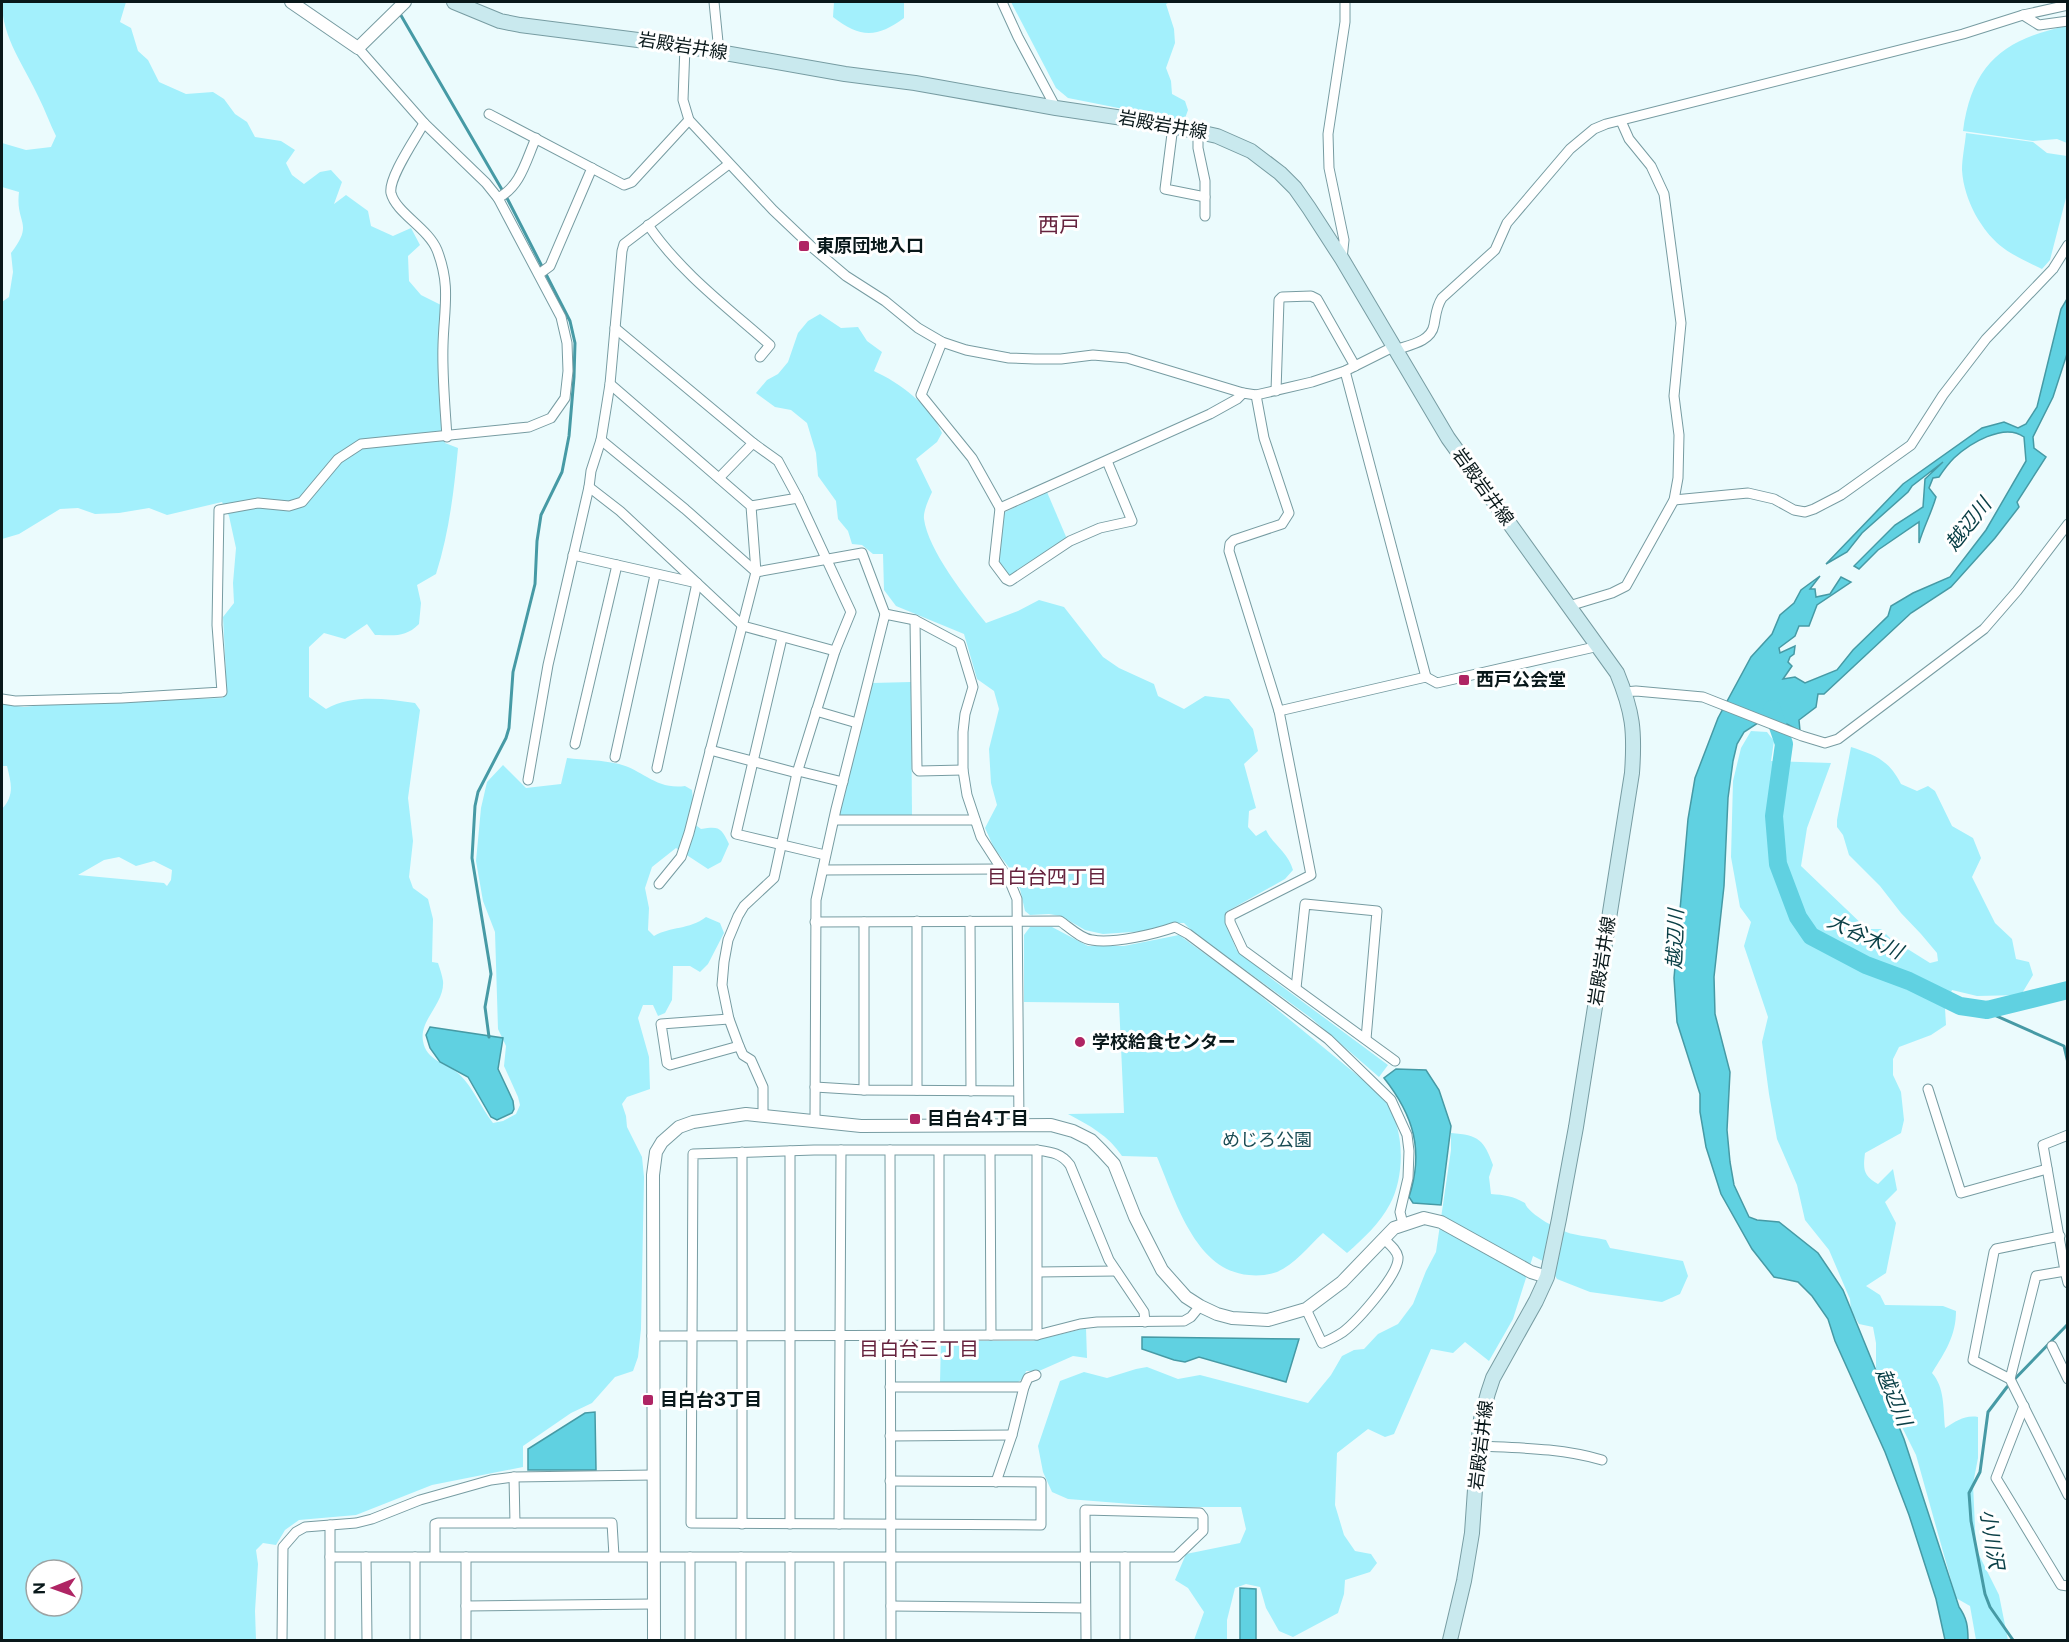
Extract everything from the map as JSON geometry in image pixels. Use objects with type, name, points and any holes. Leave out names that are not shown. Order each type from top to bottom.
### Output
[{"type":"main road","name":"岩殿岩井線","points":[[454,2],[500,21],[520,25],[686,46],[1198,130],[1251,151],[1280,173],[1295,188],[1342,259],[1448,438],[1617,673],[1633,720],[1632,773],[1576,1127],[1547,1277],[1493,1378],[1481,1419],[1472,1533],[1450,1641]]},
{"type":"street","points":[[2,699],[27,701],[222,692],[217,625],[219,510],[258,503],[289,506],[302,502],[338,459],[360,444],[529,427],[551,418],[566,398],[567,343],[561,317],[498,198],[486,183],[424,123],[358,48],[291,2]]},
{"type":"street","points":[[358,48],[405,2]]},
{"type":"street","points":[[714,2],[719,52]]},
{"type":"street","points":[[1002,2],[1056,108]]},
{"type":"street","points":[[1342,259],[1344,240],[1328,152],[1328,134],[1345,22],[1345,2]]},
{"type":"street","points":[[686,46],[683,100],[689,120],[773,210],[813,248],[846,276],[885,301],[918,328],[942,342],[966,351],[1009,357],[1061,359],[1094,355],[1127,358],[1256,395],[1346,371],[1394,349],[1424,340],[1431,334],[1437,305],[1442,298],[1496,250],[1507,223],[1570,149],[1594,129],[2067,5]]},
{"type":"street","points":[[2023,15],[2039,25],[2067,21]]},
{"type":"street","points":[[489,114],[624,185],[632,182],[689,120]]},
{"type":"street","points":[[1569,606],[1612,593],[1626,586],[1674,500],[1678,478],[1679,435],[1674,396],[1681,323],[1664,194],[1651,166],[1629,139],[1621,121]]},
{"type":"street","points":[[424,123],[391,183],[391,194],[405,213],[422,227],[436,246],[444,272],[446,286],[442,369],[447,437]]},
{"type":"street","points":[[1173,126],[1165,189],[1205,197]]},
{"type":"street","points":[[1198,130],[1198,148],[1205,181],[1205,216]]},
{"type":"street","points":[[498,198],[509,192],[517,183],[536,138]]},
{"type":"street","points":[[528,780],[549,665],[591,471],[601,440],[610,384],[624,244],[729,164]]},
{"type":"street","points":[[539,274],[550,266],[592,168]]},
{"type":"street","points":[[648,225],[663,247],[698,282],[770,345],[760,357]]},
{"type":"street","points":[[1674,500],[1748,493],[1805,512],[1841,495],[1911,445],[1943,395],[1986,339],[2053,269],[2067,245]]},
{"type":"street","points":[[1275,391],[1279,300],[1282,297],[1311,296],[1317,299],[1355,366]]},
{"type":"street","points":[[615,328],[753,443],[778,461],[798,498],[851,612],[835,651],[798,772],[774,878],[744,906],[738,916],[728,940],[724,962],[722,985],[729,1019],[743,1055],[751,1060],[763,1087],[763,1114]]},
{"type":"street","points":[[942,342],[921,395],[972,458],[1000,508],[994,563],[1006,579],[1010,581],[1070,542],[1100,528],[1132,521],[1107,461]]},
{"type":"street","points":[[1346,371],[1426,677]]},
{"type":"street","points":[[610,384],[751,506],[756,572],[743,626],[689,833],[681,857],[659,884]]},
{"type":"street","points":[[1000,508],[1210,414],[1238,399],[1243,393]]},
{"type":"street","points":[[1256,395],[1264,438],[1289,513],[1282,524],[1234,540],[1229,550],[1279,711],[1311,875],[1230,916],[1230,922],[1242,950],[1395,1061]]},
{"type":"street","points":[[601,440],[685,509],[756,572]]},
{"type":"street","points":[[719,478],[753,443]]},
{"type":"street","points":[[589,487],[620,511],[743,626],[835,651]]},
{"type":"street","points":[[751,506],[798,498]]},
{"type":"street","points":[[1625,693],[1636,691],[1692,696],[1718,702],[1825,743],[1838,739],[1984,629],[2017,591],[2067,524]]},
{"type":"street","points":[[756,572],[862,553],[885,614],[825,855],[816,900],[815,1121]]},
{"type":"street","points":[[573,555],[697,583]]},
{"type":"street","points":[[575,744],[617,565]]},
{"type":"street","points":[[615,757],[655,575]]},
{"type":"street","points":[[657,768],[697,583]]},
{"type":"street","points":[[885,614],[915,621],[960,644],[973,687],[965,714],[963,770],[981,837],[1002,869],[1017,899],[1019,920],[1019,1124]]},
{"type":"street","points":[[915,621],[917,769],[919,771],[963,770]]},
{"type":"street","points":[[782,638],[736,834],[825,855]]},
{"type":"street","points":[[1279,711],[1426,677],[1437,682],[1599,646]]},
{"type":"street","points":[[816,711],[857,723]]},
{"type":"street","points":[[710,750],[843,782]]},
{"type":"street","points":[[834,820],[975,820]]},
{"type":"street","points":[[823,870],[1002,869]]},
{"type":"street","points":[[1296,988],[1305,904],[1377,911],[1366,1039]]},
{"type":"street","points":[[917,921],[917,1090]]},
{"type":"street","points":[[970,921],[971,1091]]},
{"type":"street","points":[[815,922],[1060,921],[1090,940],[1123,939],[1162,932],[1175,927],[1188,934],[1328,1040],[1391,1100],[1401,1120],[1409,1151],[1408,1178],[1400,1212],[1403,1224]]},
{"type":"street","points":[[864,922],[864,1090]]},
{"type":"street","points":[[729,1019],[661,1024],[667,1063],[670,1065],[739,1046]]},
{"type":"street","points":[[815,1087],[864,1090],[1018,1090]]},
{"type":"street","points":[[1928,1089],[1961,1193],[2047,1169]]},
{"type":"street","points":[[654,1641],[653,1175],[656,1152],[669,1135],[679,1127],[693,1122],[746,1114],[763,1114],[861,1126],[1019,1124],[1051,1125],[1073,1131],[1091,1140],[1114,1164],[1135,1218],[1162,1270],[1176,1288],[1200,1306],[1232,1318],[1268,1320],[1306,1309],[1342,1282],[1394,1228],[1424,1218],[1442,1222],[1531,1272],[1547,1277]]},
{"type":"street","points":[[2067,1135],[2043,1145],[2067,1283]]},
{"type":"street","points":[[890,1480],[1041,1482],[1041,1525],[691,1523],[693,1154],[841,1150],[1037,1150],[1054,1153],[1063,1157],[1070,1165],[1109,1260],[1144,1312],[1145,1322]]},
{"type":"street","points":[[838,1524],[841,1150]]},
{"type":"street","points":[[890,1150],[891,1641]]},
{"type":"street","points":[[1037,1150],[1037,1335]]},
{"type":"street","points":[[790,1151],[790,1524]]},
{"type":"street","points":[[939,1151],[939,1336]]},
{"type":"street","points":[[990,1151],[991,1335]]},
{"type":"street","points":[[742,1152],[742,1524]]},
{"type":"street","points":[[2060,1236],[1996,1249],[1973,1360],[2010,1379],[2067,1495]]},
{"type":"street","points":[[1306,1309],[1322,1343],[1342,1332],[1363,1314],[1396,1268],[1398,1257],[1395,1249],[1384,1239]]},
{"type":"street","points":[[2010,1379],[2036,1276],[2065,1270]]},
{"type":"street","points":[[1038,1272],[1116,1271]]},
{"type":"street","points":[[652,1336],[1037,1335],[1080,1324],[1184,1321],[1191,1317],[1200,1306]]},
{"type":"street","points":[[2052,1346],[2067,1379]]},
{"type":"street","points":[[996,1482],[1012,1435],[1024,1387],[1028,1378],[1036,1375]]},
{"type":"street","points":[[890,1387],[1024,1387]]},
{"type":"street","points":[[2024,1406],[1996,1478],[2061,1585],[2067,1586]]},
{"type":"street","points":[[890,1437],[1012,1435]]},
{"type":"street","points":[[1478,1446],[1546,1449],[1577,1453],[1602,1460]]},
{"type":"street","points":[[282,1641],[283,1547],[296,1532],[305,1527],[356,1523],[372,1519],[420,1500],[491,1480],[514,1477],[653,1475]]},
{"type":"street","points":[[514,1477],[515,1522]]},
{"type":"street","points":[[330,1557],[614,1556],[839,1558],[1085,1557],[1176,1557],[1203,1531],[1203,1517],[1200,1513],[1085,1510],[1085,1557],[1085,1608],[1086,1641]]},
{"type":"street","points":[[435,1557],[435,1524],[515,1522],[612,1523],[614,1556]]},
{"type":"street","points":[[330,1525],[330,1641]]},
{"type":"street","points":[[366,1557],[367,1641]]},
{"type":"street","points":[[415,1557],[415,1641]]},
{"type":"street","points":[[466,1557],[466,1641]]},
{"type":"street","points":[[690,1557],[690,1641]]},
{"type":"street","points":[[741,1557],[741,1641]]},
{"type":"street","points":[[790,1557],[790,1641]]},
{"type":"street","points":[[1125,1557],[1125,1641]]},
{"type":"street","points":[[839,1558],[839,1641]]},
{"type":"street","points":[[466,1606],[653,1605]]},
{"type":"street","points":[[891,1606],[1085,1608]]},
{"type":"green space","points":[[4,2],[126,2],[120,22],[131,28],[138,51],[148,60],[159,82],[186,94],[213,92],[224,99],[235,114],[247,122],[255,137],[281,141],[295,150],[286,163],[292,175],[304,184],[320,172],[331,170],[342,182],[334,204],[346,195],[368,211],[371,226],[393,236],[411,228],[420,245],[408,256],[409,281],[421,295],[441,305],[445,443],[458,448],[448,527],[436,574],[417,585],[421,603],[419,624],[409,632],[399,635],[375,635],[367,624],[345,639],[324,633],[309,647],[309,697],[326,709],[347,701],[369,699],[415,703],[420,710],[408,798],[413,841],[409,877],[413,888],[428,899],[433,919],[432,962],[438,963],[443,981],[440,997],[425,1026],[423,1041],[428,1053],[464,1079],[493,1123],[516,1114],[520,1105],[504,1066],[506,1046],[498,1029],[495,932],[483,901],[476,861],[481,808],[487,782],[503,765],[526,788],[561,784],[567,758],[619,764],[666,785],[685,786],[692,790],[690,821],[701,829],[719,829],[729,844],[721,862],[708,869],[676,848],[652,867],[645,888],[649,908],[648,930],[654,936],[693,924],[706,917],[720,923],[724,933],[708,964],[700,972],[690,966],[673,966],[672,1000],[665,1013],[658,1016],[653,1005],[643,1005],[638,1018],[649,1057],[650,1089],[627,1097],[622,1104],[627,1127],[642,1157],[644,1177],[641,1329],[638,1357],[633,1371],[615,1377],[592,1403],[571,1413],[523,1446],[523,1467],[432,1485],[356,1515],[299,1520],[285,1530],[276,1545],[263,1543],[256,1550],[258,1564],[256,1640],[2,1640],[2,809],[9,799],[11,789],[7,766],[2,766],[2,704],[24,707],[64,703],[223,698],[226,675],[223,617],[234,603],[236,548],[229,516],[222,502],[167,515],[149,508],[95,514],[78,508],[60,509],[19,534],[2,539],[2,302],[9,297],[13,272],[11,253],[23,229],[18,203],[19,192],[2,187],[2,143],[26,150],[51,147],[56,136],[15,52],[3,16],[2,3]],"holes":[[[119,857],[136,866],[154,861],[172,870],[171,880],[167,886],[164,883],[78,875],[104,860]]]},
{"type":"green space","points":[[834,2],[904,2],[904,18],[877,32],[860,32],[833,17]]},
{"type":"green space","points":[[1011,2],[1170,2],[1166,4],[1174,29],[1175,43],[1166,68],[1171,81],[1172,94],[1185,101],[1188,110],[1184,121],[1068,98],[1056,88]]},
{"type":"green space","points":[[2067,26],[2067,143],[2057,139],[2033,141],[1963,131],[1967,108],[1974,88],[1983,72],[1995,58],[2025,38]]},
{"type":"green space","points":[[1966,133],[2033,142],[2047,153],[2067,156],[2067,194],[2050,260],[2042,269],[2003,248],[1989,234],[1975,214],[1966,193],[1962,170]]},
{"type":"green space","points":[[820,314],[841,328],[858,327],[867,341],[882,352],[874,371],[914,396],[937,423],[942,433],[937,442],[916,459],[932,492],[924,519],[940,559],[986,623],[1039,600],[1064,607],[1103,657],[1119,668],[1154,684],[1158,696],[1184,709],[1205,696],[1229,699],[1253,729],[1258,751],[1244,764],[1256,808],[1249,811],[1248,827],[1256,836],[1266,830],[1288,858],[1293,870],[1285,879],[1226,912],[1225,921],[1236,949],[1272,979],[1388,1065],[1379,1077],[1311,1018],[1193,932],[1184,923],[1173,923],[1147,931],[1103,934],[1085,930],[1061,916],[1030,915],[1025,911],[1020,889],[1011,870],[994,848],[985,828],[997,805],[991,783],[989,749],[999,709],[994,691],[977,679],[964,634],[896,606],[884,590],[883,554],[873,554],[862,545],[852,544],[848,531],[838,519],[836,501],[818,476],[816,453],[807,423],[791,410],[775,407],[756,393],[788,362],[798,333],[808,321]]},
{"type":"green space","points":[[1047,492],[1067,539],[1011,578],[997,562],[1001,514]]},
{"type":"green space","points":[[911,682],[912,817],[841,817],[838,814],[872,683]]},
{"type":"green space","points":[[1751,731],[1767,732],[1774,741],[1771,761],[1831,763],[1807,828],[1801,866],[1867,929],[1881,929],[1890,938],[1930,963],[1938,961],[1937,953],[1880,886],[1849,855],[1843,835],[1837,827],[1837,820],[1851,747],[1886,764],[1901,784],[1917,791],[1928,786],[1935,791],[1952,826],[1973,838],[1981,858],[1972,877],[1995,923],[2012,939],[2016,959],[2029,962],[2033,975],[2021,995],[1977,996],[1952,990],[1945,1008],[1946,1025],[1931,1035],[1899,1047],[1893,1059],[1893,1075],[1901,1092],[1904,1120],[1901,1133],[1865,1153],[1864,1163],[1867,1175],[1878,1184],[1893,1169],[1897,1190],[1885,1202],[1896,1223],[1886,1273],[1866,1286],[1880,1295],[1885,1305],[1943,1306],[1956,1311],[1952,1336],[1932,1373],[1941,1392],[1945,1428],[1965,1418],[1978,1417],[1978,1458],[1973,1484],[1976,1549],[1999,1595],[2008,1640],[1976,1640],[1970,1606],[1956,1598],[1916,1455],[1901,1425],[1889,1412],[1876,1377],[1876,1343],[1873,1327],[1859,1324],[1851,1311],[1850,1299],[1829,1250],[1805,1220],[1797,1185],[1777,1139],[1762,1042],[1768,1017],[1744,946],[1751,922],[1740,907],[1731,857],[1733,781],[1741,748]]},
{"type":"green space","name":"めじろ公園","points":[[1030,927],[1052,927],[1088,946],[1124,946],[1179,935],[1245,983],[1368,1084],[1390,1108],[1399,1134],[1401,1149],[1401,1164],[1395,1192],[1386,1211],[1376,1224],[1347,1253],[1323,1233],[1289,1265],[1271,1274],[1249,1275],[1230,1271],[1214,1261],[1189,1230],[1157,1157],[1122,1156],[1105,1137],[1068,1114],[1124,1113],[1119,1003],[1024,1002],[1024,935]]},
{"type":"green space","points":[[1451,1133],[1474,1137],[1487,1150],[1493,1165],[1489,1177],[1491,1194],[1508,1196],[1521,1201],[1538,1217],[1553,1226],[1568,1233],[1606,1240],[1610,1248],[1683,1261],[1688,1276],[1680,1294],[1662,1302],[1590,1292],[1557,1279],[1547,1263],[1533,1256],[1513,1319],[1489,1361],[1465,1342],[1453,1353],[1431,1349],[1394,1434],[1385,1437],[1368,1429],[1337,1453],[1335,1505],[1344,1535],[1355,1551],[1371,1554],[1377,1563],[1370,1572],[1345,1580],[1344,1594],[1338,1613],[1293,1637],[1279,1631],[1266,1608],[1260,1587],[1246,1584],[1235,1588],[1227,1620],[1227,1640],[1194,1640],[1204,1612],[1188,1588],[1175,1580],[1186,1554],[1240,1543],[1246,1529],[1241,1507],[1169,1507],[1068,1499],[1052,1492],[1043,1472],[1038,1446],[1060,1381],[1084,1372],[1107,1378],[1147,1367],[1178,1379],[1200,1375],[1308,1403],[1331,1375],[1342,1356],[1354,1350],[1364,1349],[1378,1334],[1398,1324],[1413,1304],[1436,1252],[1451,1150]]},
{"type":"green space","points":[[1086,1328],[1087,1358],[1073,1356],[1039,1371],[1026,1371],[1024,1378],[1018,1382],[940,1382],[941,1341],[1033,1341]]},
{"type":"shaded area","points":[[2067,299],[2067,354],[2053,397],[2033,437],[2034,448],[2046,457],[2017,502],[2019,507],[1951,587],[1911,613],[1824,694],[1818,694],[1816,707],[1799,720],[1800,731],[1770,715],[1744,732],[1737,744],[1728,798],[1724,886],[1714,977],[1715,1014],[1730,1072],[1727,1130],[1734,1185],[1749,1217],[1779,1222],[1818,1253],[1843,1290],[1904,1439],[1959,1607],[1965,1619],[1968,1640],[1945,1640],[1936,1599],[1909,1515],[1885,1452],[1835,1341],[1828,1319],[1812,1296],[1798,1282],[1774,1277],[1752,1249],[1721,1194],[1706,1147],[1700,1112],[1700,1094],[1677,1022],[1674,978],[1688,819],[1695,778],[1718,718],[1751,657],[1772,634],[1780,615],[1794,603],[1801,590],[1820,576],[1810,589],[1815,589],[1816,597],[1830,594],[1841,577],[1851,582],[1817,605],[1809,626],[1799,626],[1795,636],[1779,648],[1780,653],[1795,646],[1794,654],[1788,662],[1792,666],[1783,679],[1795,677],[1805,683],[1837,670],[1853,650],[1888,616],[1891,606],[1913,593],[1950,577],[1986,530],[2026,461],[2024,437],[2016,433],[1997,433],[1977,441],[1954,458],[1939,477],[1933,478],[1929,488],[1936,497],[1919,543],[1919,522],[1878,550],[1859,569],[1854,566],[1895,525],[1923,507],[1925,479],[1943,462],[1912,486],[1862,533],[1847,552],[1826,564],[1903,484],[1982,428],[2004,422],[2018,428],[2026,424],[2037,407],[2061,309]]},
{"type":"shaded area","points":[[430,1027],[503,1038],[498,1069],[513,1101],[512,1113],[497,1120],[491,1117],[468,1077],[440,1062],[430,1048],[426,1035]]},
{"type":"shaded area","points":[[1396,1069],[1426,1070],[1439,1090],[1451,1126],[1441,1205],[1413,1203],[1409,1197],[1416,1164],[1413,1134],[1403,1106],[1384,1078]]},
{"type":"shaded area","points":[[1142,1337],[1299,1339],[1286,1382],[1199,1357],[1185,1362],[1174,1360],[1142,1349]]},
{"type":"shaded area","points":[[595,1412],[596,1470],[528,1470],[528,1449],[585,1413]]},
{"type":"shaded area","points":[[1240,1588],[1256,1589],[1256,1640],[1240,1640]]},
{"type":"waterway","points":[[399,12],[508,200],[570,321],[575,343],[569,436],[562,472],[541,515],[535,584],[513,672],[509,728],[478,792],[475,806],[472,858],[491,974],[485,1007],[489,1037]]},
{"type":"waterway","name":"大谷木川","points":[[1772,709],[1784,744],[1774,816],[1778,864],[1798,917],[1811,936],[1866,965],[1909,981],[1960,1006],[1987,1010],[2068,990]]},
{"type":"waterway","name":"小川沢","points":[[1987,1010],[2064,1046],[2068,1063]]},
{"type":"waterway","name":"小川沢","points":[[2013,1640],[1990,1607],[1985,1594],[1971,1521],[1969,1493],[1980,1472],[1988,1412],[2007,1387],[2068,1324]]},
{"type":"place","name":"東原団地入口","points":[[804,246]]},
{"type":"place","name":"西戸公会堂","points":[[1464,680]]},
{"type":"place","name":"学校給食センター","points":[[1080,1042]]},
{"type":"place","name":"目白台4丁目","points":[[915,1119]]},
{"type":"place","name":"目白台3丁目","points":[[648,1400]]},
{"type":"district","name":"西戸","points":[[1059,225]]},
{"type":"district","name":"目白台四丁目","points":[[1047,877]]},
{"type":"district","name":"目白台三丁目","points":[[919,1349]]},
{"type":"water label","name":"越辺川","points":[[1968,524]]},
{"type":"water label","name":"越辺川","points":[[1675,939]]},
{"type":"water label","name":"越辺川","points":[[1894,1397]]}]
